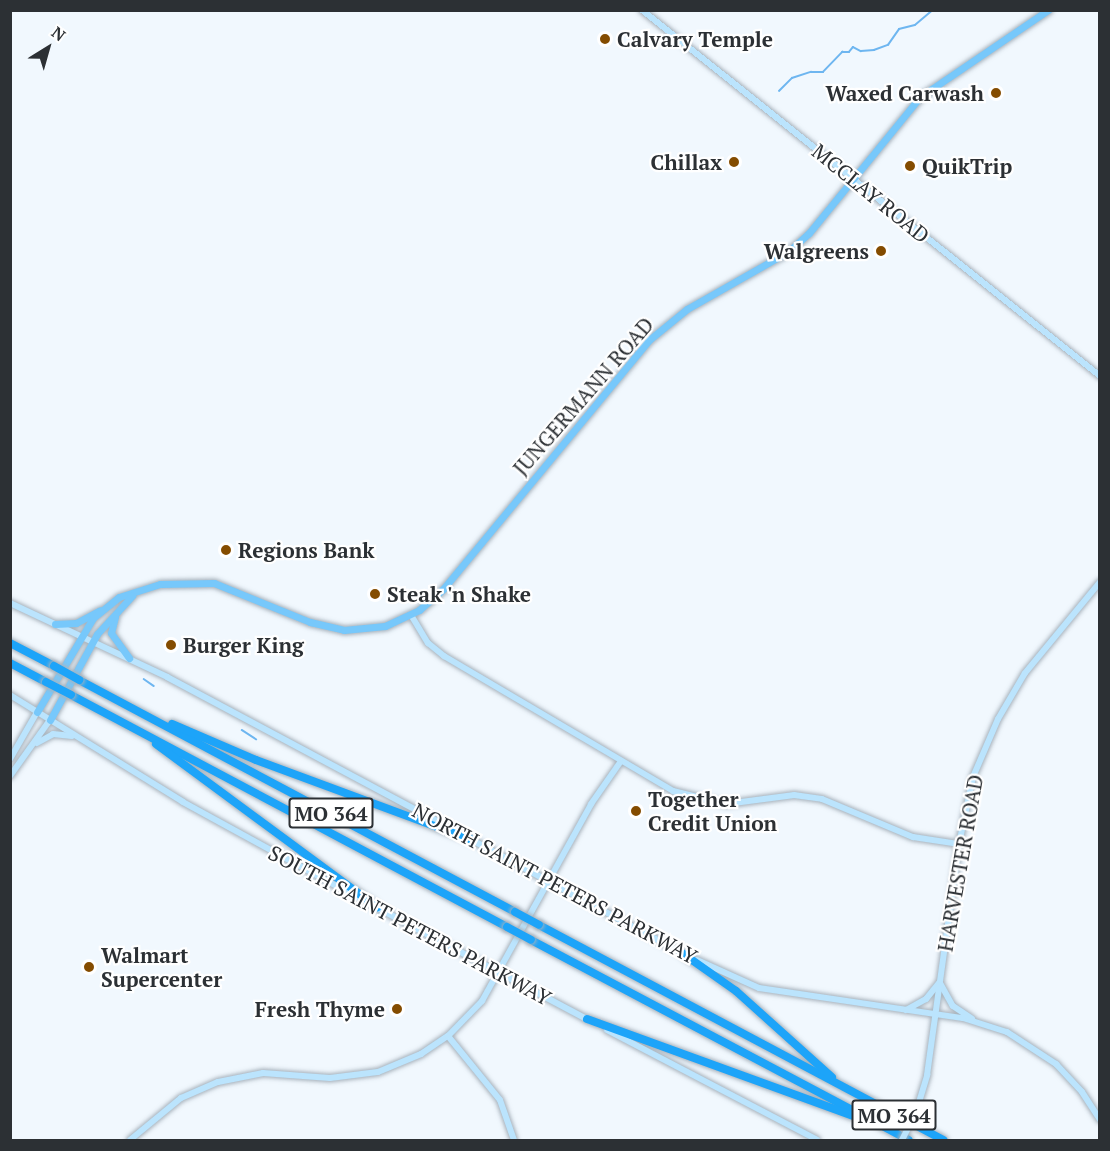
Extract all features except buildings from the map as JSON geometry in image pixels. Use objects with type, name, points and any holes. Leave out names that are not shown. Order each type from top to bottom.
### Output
[{"type":"highway","name":"MO 364","points":[[10,643],[943,1140]]},
{"type":"highway","name":"MO 364","points":[[10,663],[908,1140]]},
{"type":"highway","points":[[146,715],[472,840]]},
{"type":"highway","points":[[144,734],[174,760],[377,908]]},
{"type":"highway","points":[[682,953],[736,991],[846,1089]]},
{"type":"highway","points":[[587,1019],[875,1123]]},
{"type":"main road","name":"MCCLAY ROAD","points":[[642,10],[1100,376]]},
{"type":"main road","name":"JUNGERMANN ROAD","points":[[10,759],[80,636],[103,609],[119,597],[132,596],[171,582],[214,583],[320,625],[344,630],[374,629],[411,615],[443,589],[649,340],[687,309],[789,251],[809,233],[927,91],[1048,10]]},
{"type":"main road","name":"HARVESTER ROAD","points":[[902,1140],[916,1112],[927,1075],[959,844],[973,777],[1002,711],[1025,673],[1100,582]]},
{"type":"main road","name":"JUNGERMANN ROAD","points":[[10,776],[34,746],[93,642],[132,596]]},
{"type":"main road","name":"NORTH SAINT PETERS PARKWAY","points":[[10,603],[129,658],[682,953],[759,988],[974,1021],[1007,1032],[1047,1056],[1082,1092],[1100,1120]]},
{"type":"main road","points":[[55,624],[76,623],[103,609]]},
{"type":"main road","points":[[117,613],[111,633],[129,658]]},
{"type":"main road","points":[[411,615],[428,643],[444,656],[673,791],[702,800],[726,804],[778,796],[811,797],[840,805],[912,837],[959,844]]},
{"type":"main road","name":"SOUTH SAINT PETERS PARKWAY","points":[[10,695],[216,821],[498,973],[817,1140]]},
{"type":"main road","points":[[34,746],[53,734],[75,736]]},
{"type":"main road","points":[[130,1140],[181,1098],[218,1082],[263,1073],[330,1078],[378,1072],[411,1059],[448,1036],[482,1001],[591,804],[621,761]]},
{"type":"main road","points":[[906,1010],[926,999],[940,982],[953,1006],[974,1021]]},
{"type":"main road","points":[[448,1036],[500,1100],[514,1140]]},
{"type":"waterway","points":[[779,91],[792,78],[811,72],[823,72],[842,52],[849,52],[853,47],[861,51],[874,50],[888,45],[899,29],[915,25],[933,10]]},
{"type":"waterway","points":[[144,679],[154,686]]},
{"type":"waterway","points":[[242,730],[256,739]]},
{"type":"place","name":"Calvary Temple","points":[[605,39]]},
{"type":"place","name":"Waxed Carwash","points":[[996,93]]},
{"type":"place","name":"Chillax","points":[[734,162]]},
{"type":"place","name":"QuikTrip","points":[[910,166]]},
{"type":"place","name":"Walgreens","points":[[881,251]]},
{"type":"place","name":"Regions Bank","points":[[226,550]]},
{"type":"place","name":"Steak 'n Shake","points":[[375,594]]},
{"type":"place","name":"Burger King","points":[[171,645]]},
{"type":"place","name":"Together Credit Union","points":[[636,811]]},
{"type":"place","name":"Walmart Supercenter","points":[[89,967]]},
{"type":"place","name":"Fresh Thyme","points":[[397,1009]]}]
